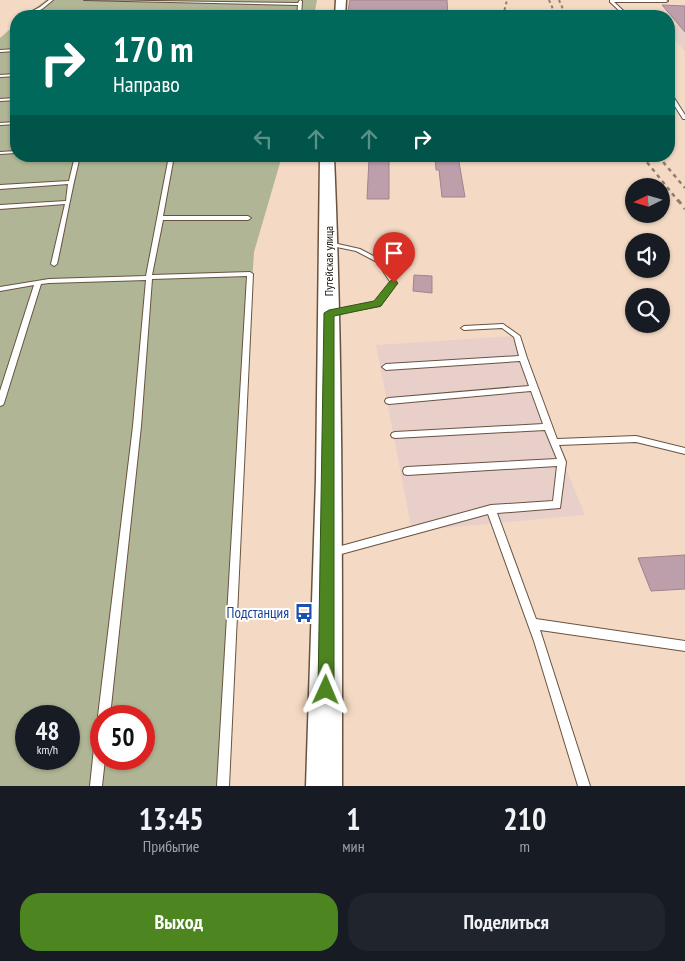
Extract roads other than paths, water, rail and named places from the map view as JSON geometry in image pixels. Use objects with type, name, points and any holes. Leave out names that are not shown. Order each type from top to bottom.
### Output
[{"type":"main road","name":"Путейская улица","points":[[324,786],[329,313],[326,162]]},
{"type":"lane","points":[[37,10],[50,0]]},
{"type":"lane","points":[[86,0],[300,2]]},
{"type":"lane","points":[[610,1],[666,1]]},
{"type":"lane","points":[[610,1],[620,10]]},
{"type":"lane","points":[[675,103],[685,118]]},
{"type":"lane","points":[[54,264],[76,162]]},
{"type":"lane","points":[[105,705],[137,426],[149,278],[171,162]]},
{"type":"lane","points":[[0,187],[71,182]]},
{"type":"lane","points":[[0,207],[68,202]]},
{"type":"lane","points":[[160,218],[248,218]]},
{"type":"lane","points":[[329,244],[358,250],[379,260],[394,283],[378,304],[329,313]]},
{"type":"lane","points":[[0,289],[38,283],[250,274],[223,786]]},
{"type":"lane","points":[[0,403],[38,283]]},
{"type":"lane","points":[[327,554],[491,509],[557,505],[562,462],[517,336],[503,326],[464,328]]},
{"type":"lane","points":[[386,367],[524,358]]},
{"type":"lane","points":[[389,401],[534,388]]},
{"type":"lane","points":[[395,435],[548,427]]},
{"type":"lane","points":[[554,442],[636,438],[685,451]]},
{"type":"lane","points":[[407,471],[562,462]]},
{"type":"lane","points":[[491,509],[533,624],[584,786]]},
{"type":"lane","points":[[533,624],[685,646]]},
{"type":"lane","points":[[96,786],[98,770]]},
{"type":"railway","points":[[504,10],[507,0]]},
{"type":"railway","points":[[549,0],[553,10]]},
{"type":"railway","points":[[559,0],[563,10]]},
{"type":"railway","points":[[647,162],[679,202]]},
{"type":"railway","points":[[663,162],[685,188]]},
{"type":"railway","points":[[678,200],[685,209]]},
{"type":"place","name":"Подстанция","points":[[304,613]]}]
